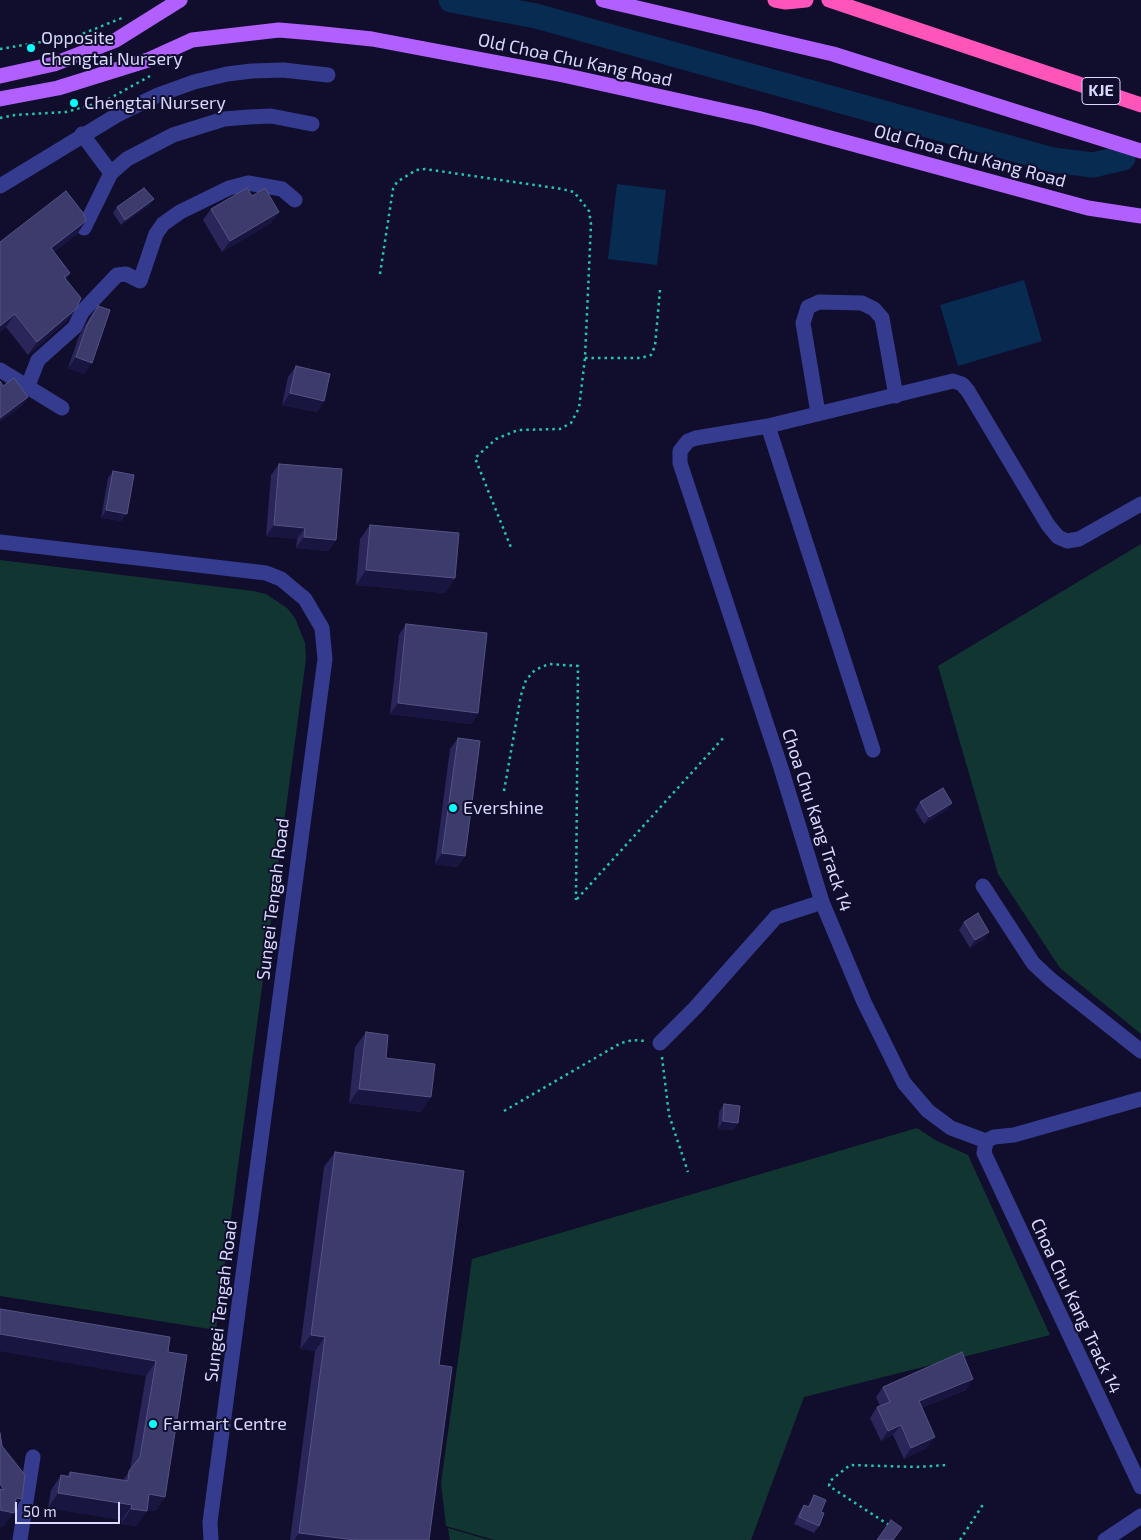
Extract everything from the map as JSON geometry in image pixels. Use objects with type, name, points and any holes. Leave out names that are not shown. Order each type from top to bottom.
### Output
[{"type":"highway","points":[[775,0],[786,2],[806,0]]},
{"type":"highway","name":"KJE","points":[[829,0],[1141,105]]},
{"type":"main road","points":[[0,76],[54,64],[116,40],[180,0]]},
{"type":"main road","points":[[603,0],[833,54],[1141,152]]},
{"type":"main road","name":"Old Choa Chu Kang Road","points":[[0,99],[58,88],[148,60],[192,40],[279,30],[314,33],[372,39],[563,75],[728,112],[967,173],[1088,208],[1141,216]]},
{"type":"street","points":[[0,186],[82,134],[158,95],[227,74],[283,70],[328,75]]},
{"type":"street","points":[[84,228],[111,172],[127,159],[173,135],[224,119],[271,116],[312,124]]},
{"type":"street","points":[[82,134],[111,172]]},
{"type":"street","points":[[27,388],[38,360],[75,327],[82,312],[117,275],[126,274],[140,281],[156,234],[163,224],[180,212],[229,188],[248,183],[275,187],[295,200]]},
{"type":"street","points":[[818,413],[803,323],[808,307],[819,302],[862,303],[874,309],[882,318],[896,396]]},
{"type":"street","points":[[0,370],[62,408]]},
{"type":"street","points":[[873,750],[768,426],[896,396],[953,380],[962,384],[1048,525],[1058,537],[1067,541],[1079,539],[1141,504]]},
{"type":"street","name":"Choa Chu Kang Track 14","points":[[768,426],[688,441],[680,451],[680,463],[781,768],[822,902],[864,1002],[904,1083],[928,1111],[951,1128],[986,1141],[984,1153],[1141,1487]]},
{"type":"street","name":"Sungei Tengah Road","points":[[0,542],[266,573],[281,579],[305,599],[322,628],[325,659],[210,1522],[210,1540]]},
{"type":"street","points":[[983,886],[1033,963],[1050,979],[1141,1051]]},
{"type":"street","points":[[660,1043],[695,1008],[776,917],[822,902]]},
{"type":"street","points":[[986,1141],[994,1137],[1014,1135],[1141,1099]]},
{"type":"street","points":[[20,1540],[33,1457]]},
{"type":"street","points":[[1108,1539],[1141,1516]]},
{"type":"street","name":"Sungei Tengah Road","points":[[204,1540],[210,1522]]},
{"type":"path","points":[[0,49],[77,36],[123,18]]},
{"type":"path","points":[[0,118],[15,115],[66,112],[105,100],[154,74]]},
{"type":"path","points":[[380,274],[393,189],[397,182],[411,172],[425,169],[574,192],[589,211],[591,224],[585,358],[579,408],[571,422],[560,428],[518,430],[496,439],[475,458],[512,550]]},
{"type":"path","points":[[585,358],[641,358],[651,355],[655,346],[660,290]]},
{"type":"path","points":[[504,791],[521,695],[526,680],[535,670],[550,664],[578,666],[576,900],[725,736]]},
{"type":"path","points":[[504,1111],[621,1043],[633,1040]]},
{"type":"path","points":[[660,1043],[669,1115],[688,1172]]},
{"type":"path","points":[[889,1526],[830,1486],[830,1481],[850,1465],[917,1467],[947,1465]]},
{"type":"path","points":[[960,1540],[984,1503]]},
{"type":"green space","points":[[1141,544],[1141,1034],[1060,968],[998,874],[938,666]]},
{"type":"green space","points":[[0,560],[266,594],[287,608],[295,618],[305,643],[306,659],[216,1330],[0,1296]]},
{"type":"green space","points":[[917,1128],[937,1141],[968,1155],[1050,1335],[804,1397],[751,1540],[494,1540],[446,1526],[441,1483],[472,1259]]},
{"type":"green space","points":[[448,1528],[489,1540],[450,1540]]},
{"type":"water","points":[[617,184],[666,190],[657,265],[608,259]]},
{"type":"water","points":[[1024,280],[1042,341],[958,366],[940,305]]},
{"type":"building","points":[[144,188],[154,199],[125,220],[117,207]]},
{"type":"building","points":[[247,188],[252,196],[265,188],[279,212],[230,241],[211,209]]},
{"type":"building","points":[[66,191],[84,214],[86,221],[51,248],[70,273],[64,277],[81,298],[76,309],[37,342],[15,314],[0,326],[0,242]]},
{"type":"building","points":[[98,306],[110,310],[92,363],[76,357],[87,325]]},
{"type":"building","points":[[296,366],[330,374],[324,401],[290,393]]},
{"type":"building","points":[[14,378],[28,397],[0,418],[0,381],[3,386]]},
{"type":"building","points":[[279,464],[342,469],[336,540],[304,537],[305,528],[274,525]]},
{"type":"building","points":[[113,471],[134,475],[127,514],[106,510]]},
{"type":"building","points":[[370,525],[459,533],[455,578],[366,570]]},
{"type":"building","points":[[406,624],[487,633],[478,713],[398,703]]},
{"type":"building","name":"Evershine","points":[[458,738],[480,741],[465,856],[442,853]]},
{"type":"building","points":[[943,788],[952,803],[929,817],[920,802]]},
{"type":"building","points":[[978,913],[989,932],[975,940],[964,922]]},
{"type":"building","points":[[366,1032],[388,1035],[386,1058],[435,1064],[431,1097],[359,1089]]},
{"type":"building","points":[[724,1104],[740,1106],[738,1123],[723,1121]]},
{"type":"building","points":[[335,1152],[464,1171],[439,1365],[452,1367],[429,1540],[355,1540],[299,1533],[325,1337],[311,1335]]},
{"type":"building","points":[[0,1309],[170,1337],[168,1352],[187,1355],[165,1497],[149,1494],[147,1511],[131,1509],[132,1505],[58,1493],[61,1475],[70,1477],[70,1472],[128,1481],[129,1471],[140,1457],[156,1361],[0,1334]]},
{"type":"building","points":[[962,1352],[973,1379],[919,1401],[935,1437],[911,1448],[901,1425],[888,1431],[877,1407],[890,1402],[883,1387]]},
{"type":"building","points":[[0,1433],[2,1446],[25,1475],[22,1499],[16,1498],[14,1513],[0,1510],[0,1489],[4,1490],[0,1484]]},
{"type":"building","points":[[814,1495],[826,1500],[821,1512],[824,1513],[819,1526],[799,1517],[804,1505],[809,1507]]},
{"type":"building","points":[[891,1520],[902,1528],[893,1540],[877,1540]]},
{"type":"waterway","points":[[451,0],[536,16],[1053,160],[1093,165],[1123,158]]},
{"type":"place","name":"Opposite Chengtai Nursery","points":[[31,48]]},
{"type":"place","name":"Chengtai Nursery","points":[[74,103]]},
{"type":"place","name":"Evershine","points":[[453,808]]},
{"type":"place","name":"Farmart Centre","points":[[153,1424]]}]
